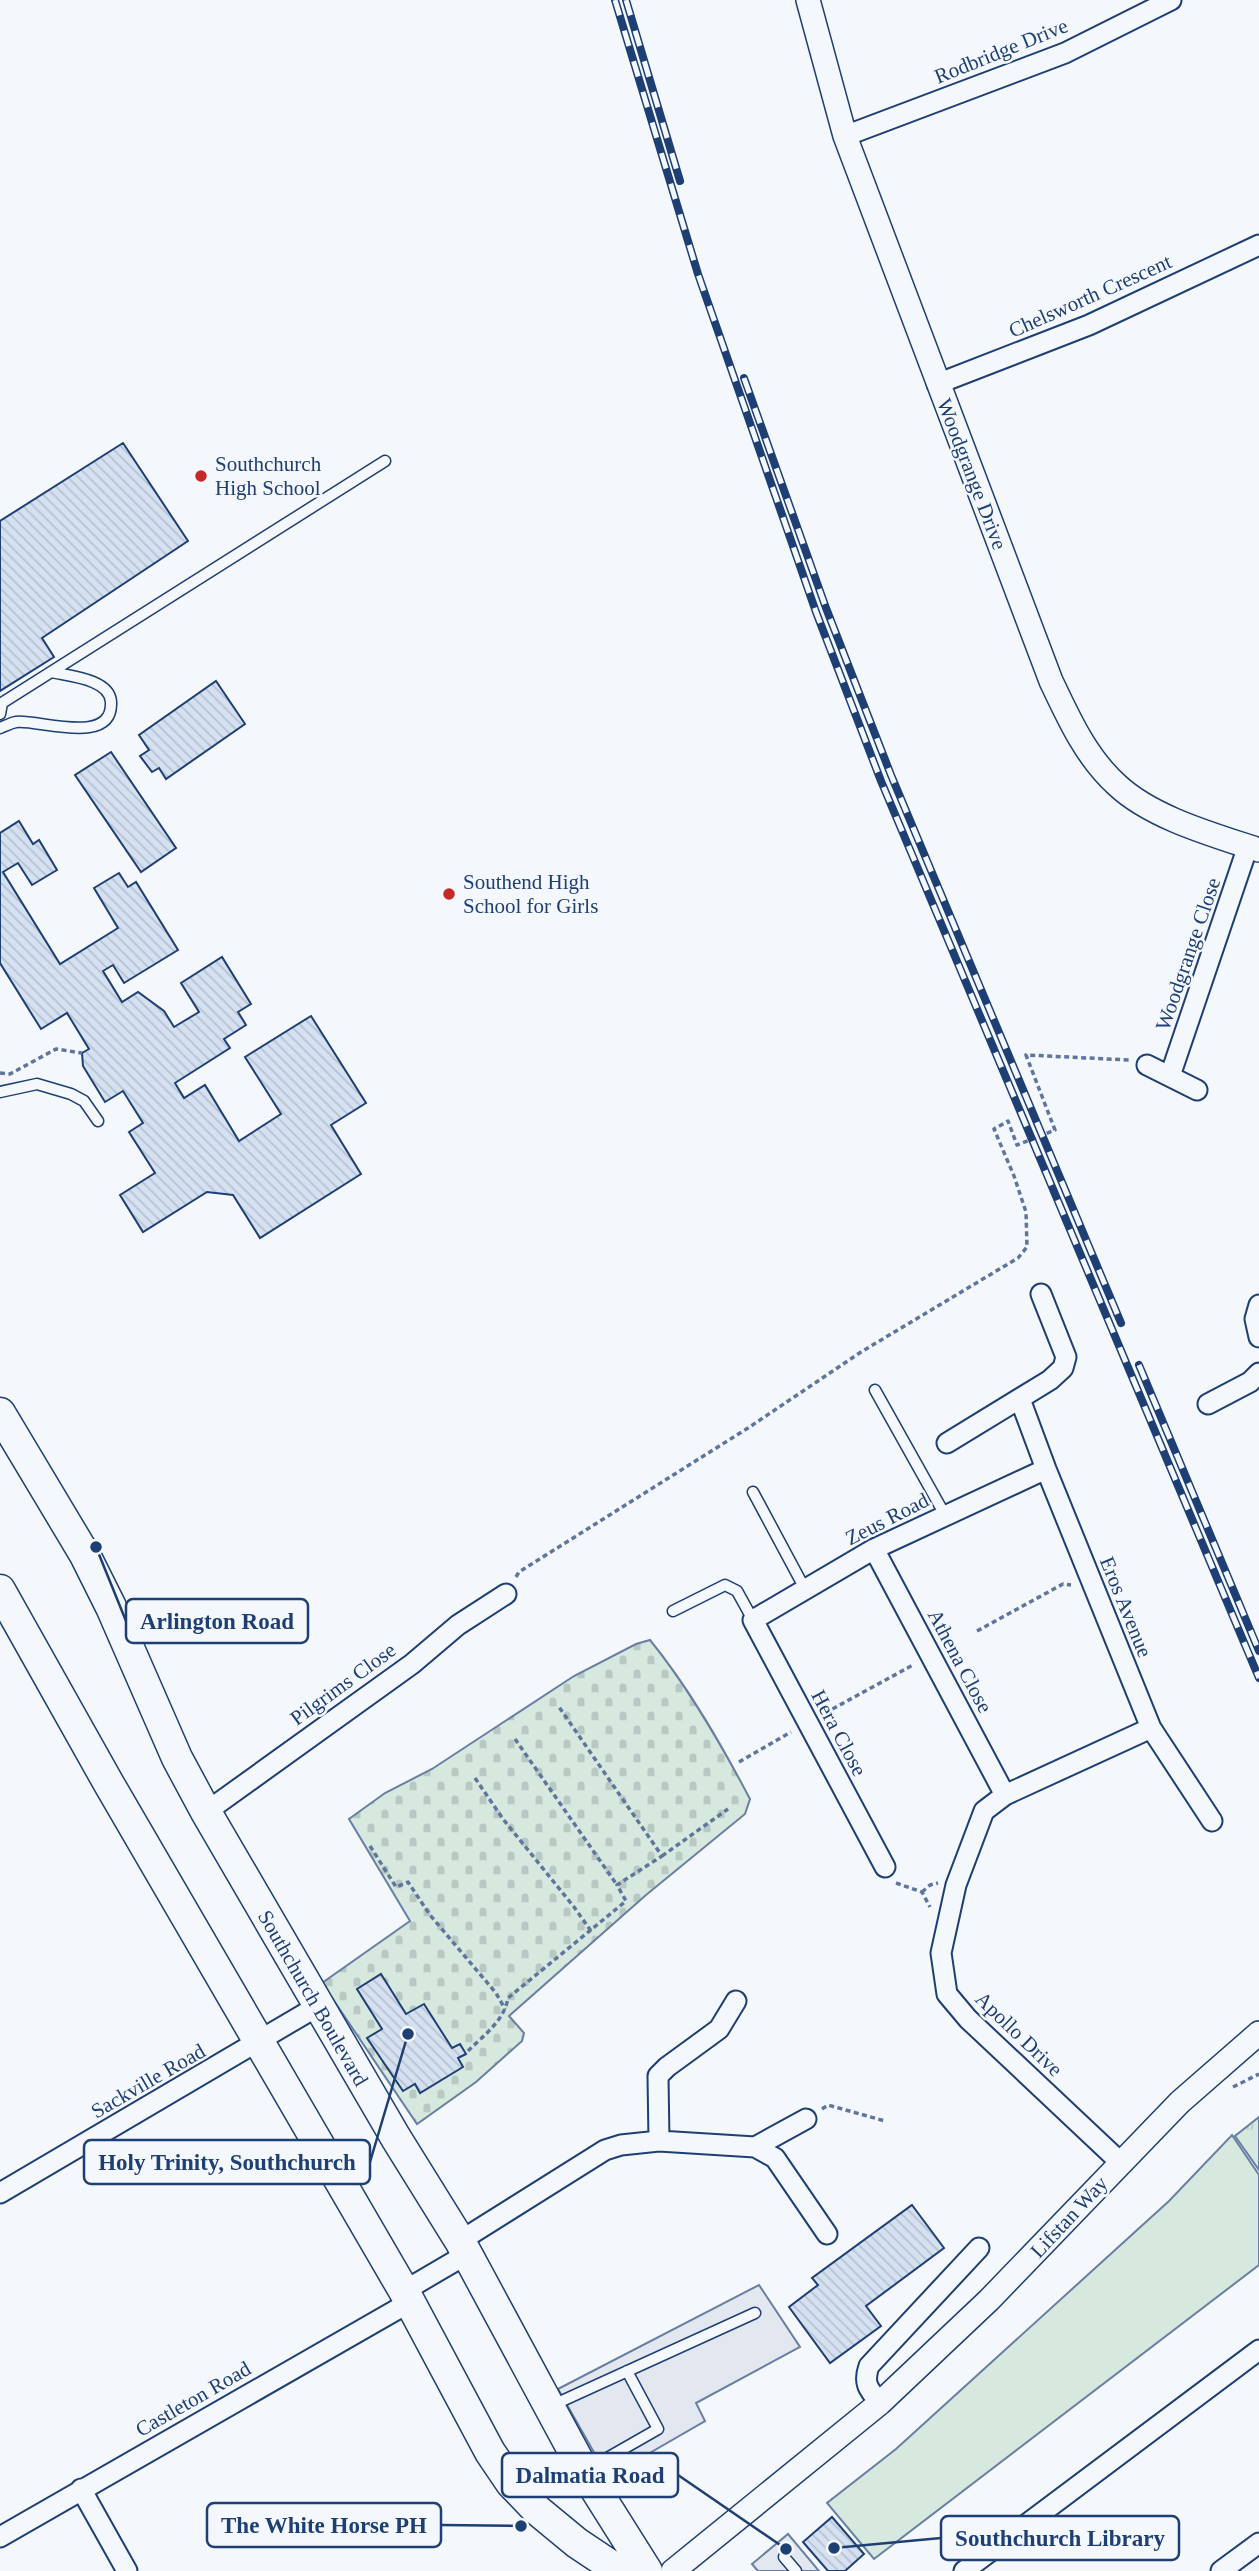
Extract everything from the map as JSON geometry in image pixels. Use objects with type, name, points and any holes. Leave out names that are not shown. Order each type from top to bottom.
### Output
[{"type":"main road","name":"Southchurch Boulevard","points":[[0,1413],[85,1555],[111,1607],[177,1758],[206,1812],[318,2006],[463,2247],[584,2471],[647,2571]]},
{"type":"main road","points":[[0,1590],[109,1784],[407,2297],[490,2452],[511,2483],[592,2561],[619,2571]]},
{"type":"street","name":"Woodgrange Drive","points":[[808,0],[845,136],[1051,681],[1074,729],[1092,757],[1118,786],[1148,807],[1254,848]]},
{"type":"street","name":"Rodbridge Drive","points":[[845,136],[1065,53],[1171,0]]},
{"type":"street","name":"Chelsworth Crescent","points":[[937,384],[1088,325],[1259,244]]},
{"type":"street","name":"Woodgrange Close","points":[[1170,1076],[1254,848]]},
{"type":"street","points":[[1147,1065],[1197,1090]]},
{"type":"street","points":[[947,1443],[1020,1399],[1063,1368],[1066,1357],[1041,1294]]},
{"type":"street","points":[[1259,1305],[1255,1319],[1259,1337]]},
{"type":"street","points":[[1208,1404],[1250,1382],[1259,1373]]},
{"type":"street","name":"Eros Avenue","points":[[1020,1399],[1151,1728],[1212,1821]]},
{"type":"street","name":"Zeus Road","points":[[753,1620],[874,1549],[1046,1469]]},
{"type":"street","name":"Athena Close","points":[[874,1549],[1005,1795]]},
{"type":"street","name":"Pilgrims Close","points":[[206,1812],[412,1664],[458,1625],[506,1594]]},
{"type":"street","name":"Hera Close","points":[[753,1620],[885,1867]]},
{"type":"street","name":"Apollo Drive","points":[[1120,2162],[968,2019],[947,1994],[941,1953],[956,1885],[984,1811],[1005,1795],[1151,1728]]},
{"type":"street","points":[[659,2141],[659,2076],[667,2067],[719,2029],[736,2001]]},
{"type":"street","name":"Sackville Road","points":[[0,2193],[261,2042],[318,2006]]},
{"type":"street","name":"Lifstan Way","points":[[673,2571],[880,2403],[989,2300],[1120,2162],[1208,2076],[1259,2033]]},
{"type":"street","points":[[755,2147],[806,2119]]},
{"type":"street","name":"Castleton Road","points":[[0,2537],[407,2297],[463,2247],[605,2150],[621,2145],[659,2141],[755,2147]]},
{"type":"street","points":[[755,2147],[775,2158],[827,2234]]},
{"type":"street","points":[[880,2403],[870,2391],[865,2377],[869,2366],[979,2248]]},
{"type":"street","points":[[964,2571],[1259,2350]]},
{"type":"street","points":[[81,2489],[127,2571]]},
{"type":"street","points":[[1221,2571],[1259,2543]]},
{"type":"lane","points":[[0,714],[1,704],[385,461]]},
{"type":"lane","points":[[0,728],[17,722],[87,729],[100,724],[110,713],[111,701],[107,691],[97,684],[51,672]]},
{"type":"lane","points":[[0,1092],[37,1084],[71,1094],[84,1101],[98,1121]]},
{"type":"lane","points":[[875,1390],[945,1516]]},
{"type":"lane","points":[[754,1492],[805,1589]]},
{"type":"lane","points":[[673,1611],[725,1585],[732,1586],[737,1591],[753,1620]]},
{"type":"lane","points":[[550,2407],[755,2313]]},
{"type":"lane","points":[[584,2471],[657,2428],[627,2371]]},
{"type":"lane","points":[[784,2557],[796,2571]]},
{"type":"path","points":[[0,1073],[10,1074],[56,1049],[82,1053]]},
{"type":"path","points":[[506,1594],[519,1572],[748,1429],[861,1352],[1018,1258],[1027,1247],[1026,1212],[994,1129],[1008,1121],[1017,1145],[1055,1130],[1026,1055],[1141,1061],[1147,1065]]},
{"type":"path","points":[[977,1631],[1063,1584],[1094,1589]]},
{"type":"path","points":[[739,1762],[931,1655]]},
{"type":"path","points":[[559,1707],[662,1856]]},
{"type":"path","points":[[468,2051],[506,2011],[508,1998],[626,1901],[515,1739]]},
{"type":"path","points":[[475,1778],[590,1931]]},
{"type":"path","points":[[617,1885],[728,1809]]},
{"type":"path","points":[[370,1846],[396,1888],[408,1882],[430,1915],[496,1993],[506,2011]]},
{"type":"path","points":[[885,1867],[895,1883],[922,1892],[931,1909],[949,1917]]},
{"type":"path","points":[[1232,2087],[1259,2074]]},
{"type":"path","points":[[806,2119],[828,2105],[885,2121]]},
{"type":"green space","points":[[650,1640],[691,1697],[739,1778],[750,1799],[745,1814],[646,1895],[509,2016],[524,2033],[522,2041],[476,2082],[417,2124],[322,1983],[410,1921],[349,1819],[385,1793],[432,1769],[574,1676],[636,1644]]},
{"type":"green space","points":[[1259,2117],[1259,2170],[1235,2136]]},
{"type":"green space","points":[[1232,2135],[1259,2175],[1259,2265],[874,2559],[827,2503],[896,2449],[1169,2201]]},
{"type":"shaded area","points":[[759,2285],[800,2347],[696,2403],[705,2421],[608,2477],[558,2389]]},
{"type":"shaded area","points":[[788,2534],[819,2571],[758,2571],[752,2564]]},
{"type":"building","points":[[123,443],[188,541],[42,638],[54,657],[0,691],[0,521]]},
{"type":"building","points":[[216,681],[245,724],[166,779],[159,768],[152,772],[140,756],[149,750],[139,735]]},
{"type":"building","points":[[111,752],[176,848],[141,872],[75,775]]},
{"type":"building","points":[[19,821],[33,844],[39,840],[57,870],[32,885],[18,863],[3,872],[60,964],[118,928],[94,888],[119,873],[128,887],[136,882],[178,950],[124,983],[113,965],[103,971],[122,1002],[138,992],[164,1011],[174,1027],[199,1012],[181,983],[222,957],[251,1004],[238,1012],[246,1025],[224,1039],[230,1048],[175,1083],[184,1098],[205,1085],[239,1141],[281,1114],[245,1057],[311,1016],[366,1103],[331,1125],[361,1174],[260,1238],[233,1195],[207,1192],[143,1232],[120,1195],[155,1173],[129,1132],[143,1123],[123,1091],[105,1102],[83,1066],[82,1053],[89,1049],[67,1013],[41,1029],[0,963],[0,833]]},
{"type":"building","points":[[381,1974],[406,2014],[424,2004],[452,2048],[460,2044],[466,2054],[458,2058],[463,2067],[420,2093],[415,2084],[403,2091],[367,2038],[382,2029],[357,1989]]},
{"type":"building","points":[[912,2205],[944,2248],[866,2306],[881,2326],[830,2363],[789,2307],[818,2285],[812,2278]]},
{"type":"building","points":[[832,2517],[864,2554],[845,2571],[828,2571],[803,2542]]},
{"type":"railway","points":[[615,0],[698,274],[816,612],[881,781],[1259,1678]]},
{"type":"railway","points":[[626,0],[680,181]]},
{"type":"railway","points":[[744,378],[826,608],[891,775],[1121,1323]]},
{"type":"railway","points":[[1139,1365],[1259,1651]]},
{"type":"place","name":"Southchurch High School","points":[[201,476]]},
{"type":"place","name":"Southend High School for Girls","points":[[449,894]]},
{"type":"place","name":"Arlington Road","points":[[96,1547]]},
{"type":"place","name":"Holy Trinity, Southchurch","points":[[408,2034]]},
{"type":"place","name":"The White Horse PH","points":[[521,2526]]},
{"type":"place","name":"Southchurch Library","points":[[834,2548]]},
{"type":"place","name":"Dalmatia Road","points":[[786,2549]]}]
